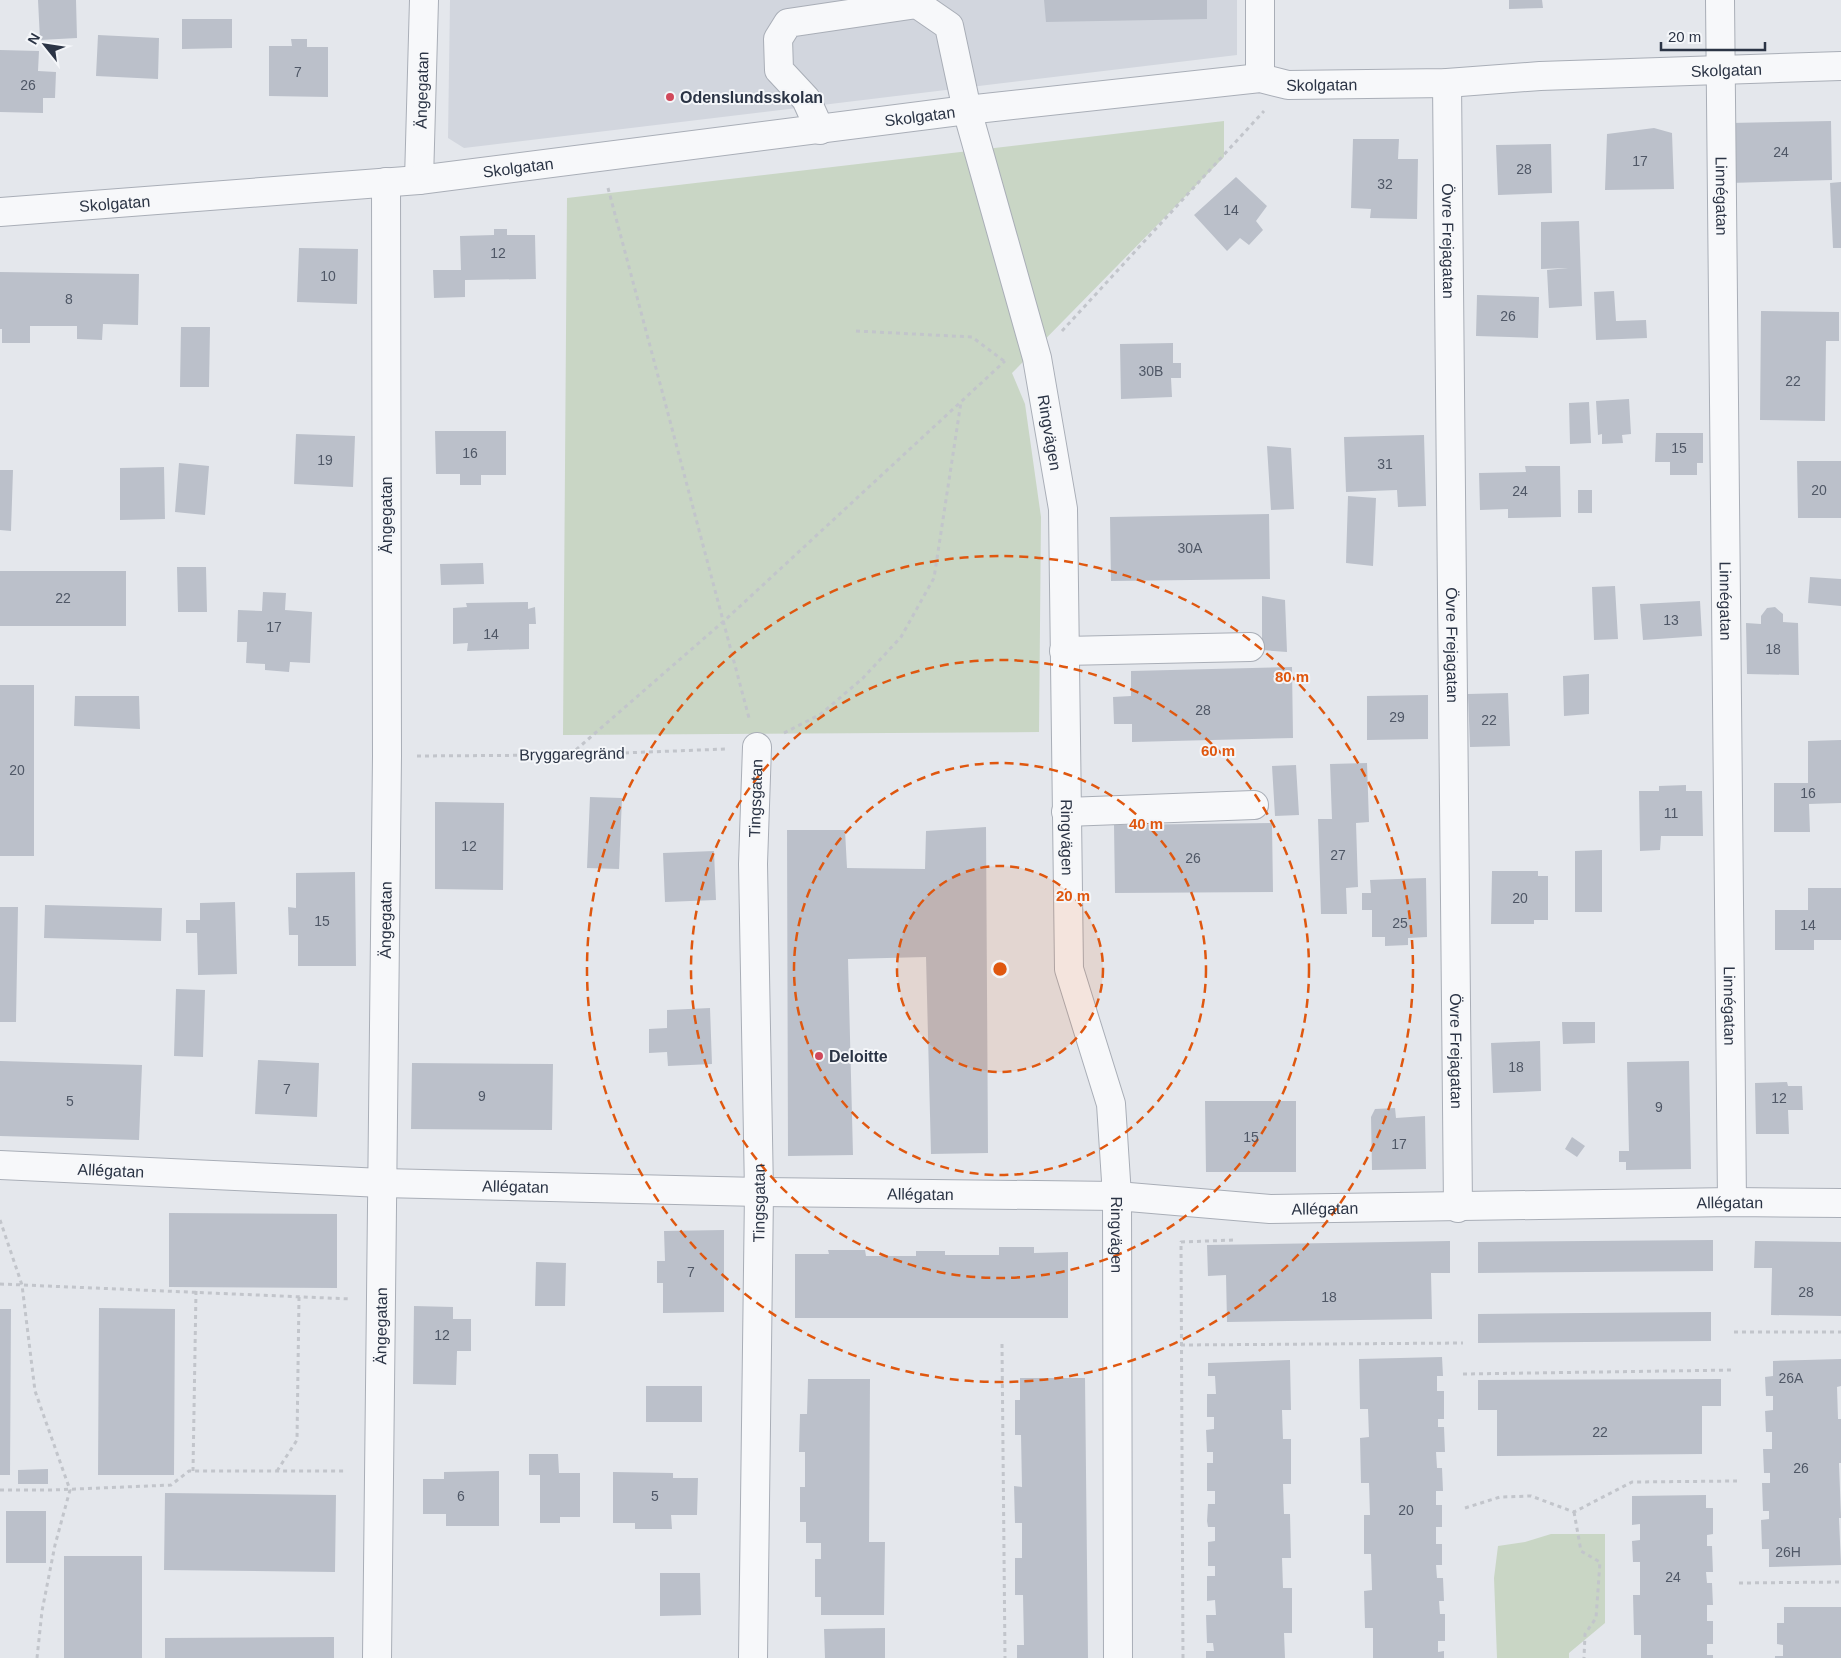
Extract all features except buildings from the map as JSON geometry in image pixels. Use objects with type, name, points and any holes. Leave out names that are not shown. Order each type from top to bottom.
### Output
[{"type":"street","name":"Ängegatan","points":[[419,180],[424,0]]},
{"type":"street","points":[[1260,0],[1260,78]]},
{"type":"street","name":"Linnégatan","points":[[1720,0],[1732,1202]]},
{"type":"street","name":"Ringvägen","points":[[820,130],[806,99],[779,70],[778,39],[788,23],[917,4],[949,26],[967,110],[1037,358],[1063,509],[1069,969],[1111,1104],[1117,1196],[1118,1658]]},
{"type":"street","name":"Skolgatan","points":[[0,212],[419,180],[967,110],[1260,78],[1288,85],[1447,83],[1721,68],[1841,66]]},
{"type":"street","name":"Övre Frejagatan","points":[[1447,83],[1458,1208]]},
{"type":"street","name":"Ängegatan","points":[[377,1658],[387,756],[386,182]]},
{"type":"street","points":[[1064,650],[1250,647]]},
{"type":"street","name":"Tingsgatan","points":[[753,1658],[759,1192],[753,864],[757,747]]},
{"type":"street","points":[[1066,812],[1254,805]]},
{"type":"street","name":"Allégatan","points":[[0,1165],[382,1183],[759,1192],[1117,1196],[1270,1209],[1458,1208],[1732,1202],[1841,1203]]},
{"type":"path","points":[[570,755],[724,621],[1004,361],[1037,358],[1288,85]]},
{"type":"path","points":[[600,158],[757,747],[821,714],[863,678],[901,637],[934,578],[961,401]]},
{"type":"path","points":[[856,332],[972,337],[1004,361]]},
{"type":"path","name":"Bryggaregränd","points":[[387,756],[570,755],[757,747]]},
{"type":"path","points":[[0,1220],[22,1285],[35,1391],[70,1490],[51,1564],[42,1612],[37,1658]]},
{"type":"path","points":[[1183,1658],[1181,1242],[1241,1240]]},
{"type":"path","points":[[0,1284],[196,1291],[381,1301]]},
{"type":"path","points":[[193,1471],[196,1291]]},
{"type":"path","points":[[277,1471],[297,1440],[299,1296]]},
{"type":"path","points":[[1734,1332],[1841,1332]]},
{"type":"path","points":[[1181,1345],[1463,1343]]},
{"type":"path","points":[[1002,1344],[1005,1658]]},
{"type":"path","points":[[1463,1374],[1735,1370]]},
{"type":"path","points":[[0,1490],[70,1490],[172,1485],[189,1471],[379,1471]]},
{"type":"path","points":[[1464,1508],[1500,1497],[1531,1496],[1574,1512],[1632,1482],[1737,1481]]},
{"type":"path","points":[[1574,1512],[1581,1551],[1600,1562],[1596,1618],[1585,1634],[1584,1658]]},
{"type":"path","points":[[1739,1583],[1841,1582]]},
{"type":"shaded area","name":"Odenslundsskolan","points":[[450,0],[1237,0],[1237,55],[464,148],[448,138]]},
{"type":"green space","points":[[1224,121],[1224,157],[1012,373],[1025,404],[1041,517],[1039,732],[563,735],[567,198]]},
{"type":"green space","points":[[1551,1534],[1605,1534],[1605,1623],[1569,1653],[1569,1658],[1497,1658],[1494,1578],[1498,1546],[1525,1542]]},
{"type":"place","name":"Odenslundsskolan","points":[[670,97]]},
{"type":"place","name":"Deloitte","points":[[819,1056]]}]
